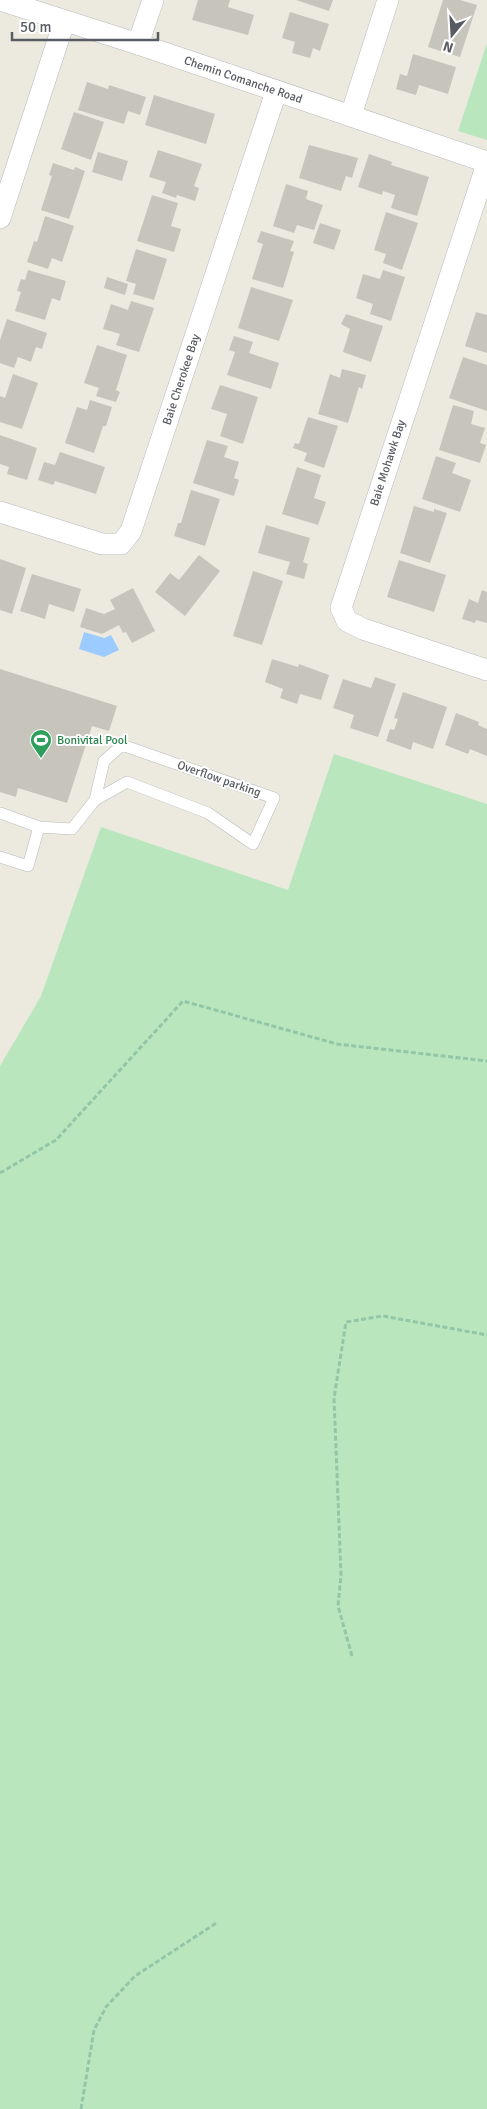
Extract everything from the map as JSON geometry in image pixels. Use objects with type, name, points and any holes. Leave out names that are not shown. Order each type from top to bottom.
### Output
[{"type":"street","name":"Chemin Comanche Road","points":[[0,0],[351,115],[487,163]]},
{"type":"street","points":[[138,44],[153,0]]},
{"type":"street","points":[[351,115],[388,0]]},
{"type":"street","points":[[0,218],[64,22]]},
{"type":"street","name":"Baie Cherokee Bay","points":[[0,512],[102,544],[121,544],[131,531],[276,92]]},
{"type":"street","name":"Baie Mohawk Bay","points":[[487,163],[342,608],[347,621],[362,628],[487,670]]},
{"type":"lane","name":"Overflow parking","points":[[39,827],[72,829],[95,800],[127,782],[208,813],[253,844],[274,798],[122,745],[104,761],[95,800]]},
{"type":"lane","points":[[0,813],[39,827],[28,866],[0,857]]},
{"type":"path","points":[[0,1173],[56,1140],[183,1001],[337,1044],[487,1061]]},
{"type":"path","points":[[352,1656],[338,1606],[341,1575],[334,1398],[346,1322],[384,1316],[487,1335]]},
{"type":"path","points":[[81,2109],[94,2030],[106,2007],[135,1976],[218,1922]]},
{"type":"green space","points":[[487,43],[487,140],[458,131]]},
{"type":"green space","points":[[334,754],[487,804],[487,2109],[0,2109],[0,1066],[41,996],[101,827],[288,890]]},
{"type":"water","points":[[84,632],[104,638],[111,635],[119,650],[104,657],[79,649]]},
{"type":"building","points":[[198,0],[230,0],[228,7],[254,15],[248,35],[192,20]]},
{"type":"building","points":[[296,0],[333,0],[329,11]]},
{"type":"building","points":[[443,0],[460,0],[477,5],[460,57],[428,47]]},
{"type":"building","points":[[290,12],[329,24],[320,51],[313,48],[310,58],[292,53],[295,42],[282,38]]},
{"type":"building","points":[[413,54],[456,67],[448,94],[419,85],[416,95],[396,89],[400,74],[407,76]]},
{"type":"building","points":[[87,82],[108,89],[109,85],[146,97],[140,115],[128,111],[124,124],[78,110]]},
{"type":"building","points":[[154,95],[215,114],[206,144],[145,125]]},
{"type":"building","points":[[74,112],[104,122],[91,160],[61,149]]},
{"type":"building","points":[[309,145],[358,158],[352,178],[346,176],[341,191],[299,178]]},
{"type":"building","points":[[158,150],[202,164],[194,186],[199,188],[195,201],[177,195],[176,198],[162,193],[166,182],[149,177]]},
{"type":"building","points":[[98,152],[128,161],[122,181],[92,172]]},
{"type":"building","points":[[369,154],[392,162],[391,165],[429,177],[417,216],[391,208],[395,195],[383,191],[382,195],[358,187]]},
{"type":"building","points":[[53,163],[74,170],[75,167],[85,171],[69,219],[41,210],[52,176],[49,175]]},
{"type":"building","points":[[286,184],[308,191],[306,199],[323,205],[314,230],[297,225],[294,233],[273,226]]},
{"type":"building","points":[[152,195],[178,203],[171,226],[181,229],[174,252],[137,241]]},
{"type":"building","points":[[386,212],[418,223],[402,270],[383,263],[386,254],[374,250]]},
{"type":"building","points":[[45,216],[74,226],[62,262],[52,258],[48,269],[27,262],[34,241],[37,242]]},
{"type":"building","points":[[320,223],[341,230],[334,250],[313,243]]},
{"type":"building","points":[[261,231],[294,241],[290,251],[294,252],[283,288],[252,279],[263,244],[257,242]]},
{"type":"building","points":[[136,249],[167,259],[154,300],[133,294],[136,284],[126,281]]},
{"type":"building","points":[[28,270],[66,281],[60,301],[52,298],[45,320],[15,311],[21,292],[17,291],[21,279],[25,280]]},
{"type":"building","points":[[383,270],[405,277],[391,321],[370,314],[373,304],[356,298],[363,274],[380,279]]},
{"type":"building","points":[[107,277],[128,284],[125,295],[104,288]]},
{"type":"building","points":[[251,287],[293,300],[279,341],[238,328]]},
{"type":"building","points":[[131,301],[154,308],[139,352],[116,345],[120,334],[103,329],[111,304],[128,310]]},
{"type":"building","points":[[476,312],[487,315],[487,353],[465,346]]},
{"type":"building","points":[[346,314],[383,326],[371,362],[343,352],[350,329],[341,324]]},
{"type":"building","points":[[7,319],[47,333],[42,349],[36,347],[31,362],[18,357],[14,368],[0,363],[0,340]]},
{"type":"building","points":[[234,336],[253,342],[249,353],[279,363],[271,389],[227,375],[235,352],[229,350]]},
{"type":"building","points":[[97,345],[127,355],[116,390],[120,392],[116,402],[96,396],[99,388],[84,383]]},
{"type":"building","points":[[463,357],[487,365],[487,411],[449,398]]},
{"type":"building","points":[[342,369],[366,375],[362,389],[359,387],[348,423],[318,414],[330,374],[340,378]]},
{"type":"building","points":[[13,374],[38,383],[22,429],[0,422],[0,396],[5,398]]},
{"type":"building","points":[[220,385],[258,397],[243,444],[220,436],[227,414],[211,409]]},
{"type":"building","points":[[90,400],[112,407],[94,453],[65,443],[77,407],[87,410]]},
{"type":"building","points":[[453,405],[474,411],[471,424],[485,428],[480,443],[486,445],[480,463],[439,450]]},
{"type":"building","points":[[308,417],[338,426],[324,468],[304,461],[307,453],[293,448],[295,443],[299,444]]},
{"type":"building","points":[[0,435],[37,448],[27,480],[7,474],[9,467],[0,464]]},
{"type":"building","points":[[207,440],[228,446],[224,457],[239,462],[234,478],[239,480],[234,496],[193,483]]},
{"type":"building","points":[[60,452],[105,467],[96,494],[55,481],[53,485],[38,480],[44,462],[55,465]]},
{"type":"building","points":[[436,456],[456,463],[452,473],[471,480],[460,512],[422,499]]},
{"type":"building","points":[[297,467],[321,475],[314,498],[326,502],[318,525],[282,514]]},
{"type":"building","points":[[191,490],[220,499],[205,546],[174,536],[178,523],[181,523]]},
{"type":"building","points":[[414,506],[434,512],[434,509],[447,513],[430,563],[400,553]]},
{"type":"building","points":[[266,525],[310,538],[303,562],[308,564],[304,579],[286,574],[290,562],[258,553]]},
{"type":"building","points":[[199,555],[220,571],[185,616],[155,592],[170,573],[179,580]]},
{"type":"building","points":[[0,559],[26,568],[12,614],[0,610]]},
{"type":"building","points":[[399,560],[446,575],[434,612],[387,597]]},
{"type":"building","points":[[253,571],[283,581],[262,645],[233,636]]},
{"type":"building","points":[[32,574],[81,589],[74,612],[49,604],[45,619],[20,611]]},
{"type":"building","points":[[133,588],[155,631],[132,643],[126,632],[123,633],[119,625],[102,634],[80,627],[86,608],[104,614],[115,609],[110,600]]},
{"type":"building","points":[[482,590],[487,592],[487,623],[476,620],[475,623],[462,619],[469,599],[478,603]]},
{"type":"building","points":[[272,659],[298,667],[299,664],[329,675],[321,700],[300,694],[297,704],[280,698],[283,689],[265,682]]},
{"type":"building","name":"Bonivital Pool","points":[[0,669],[117,706],[109,731],[92,726],[67,803],[18,788],[16,797],[0,792]]},
{"type":"building","points":[[375,677],[396,684],[378,737],[350,728],[354,715],[333,708],[343,679],[371,688]]},
{"type":"building","points":[[403,692],[447,707],[433,749],[413,742],[411,750],[386,741],[390,729],[394,730],[398,719],[394,718]]},
{"type":"building","points":[[456,713],[479,722],[478,725],[487,729],[487,756],[470,749],[468,754],[445,745]]},
{"type":"place","name":"Bonivital Pool","points":[[41,759]]}]
